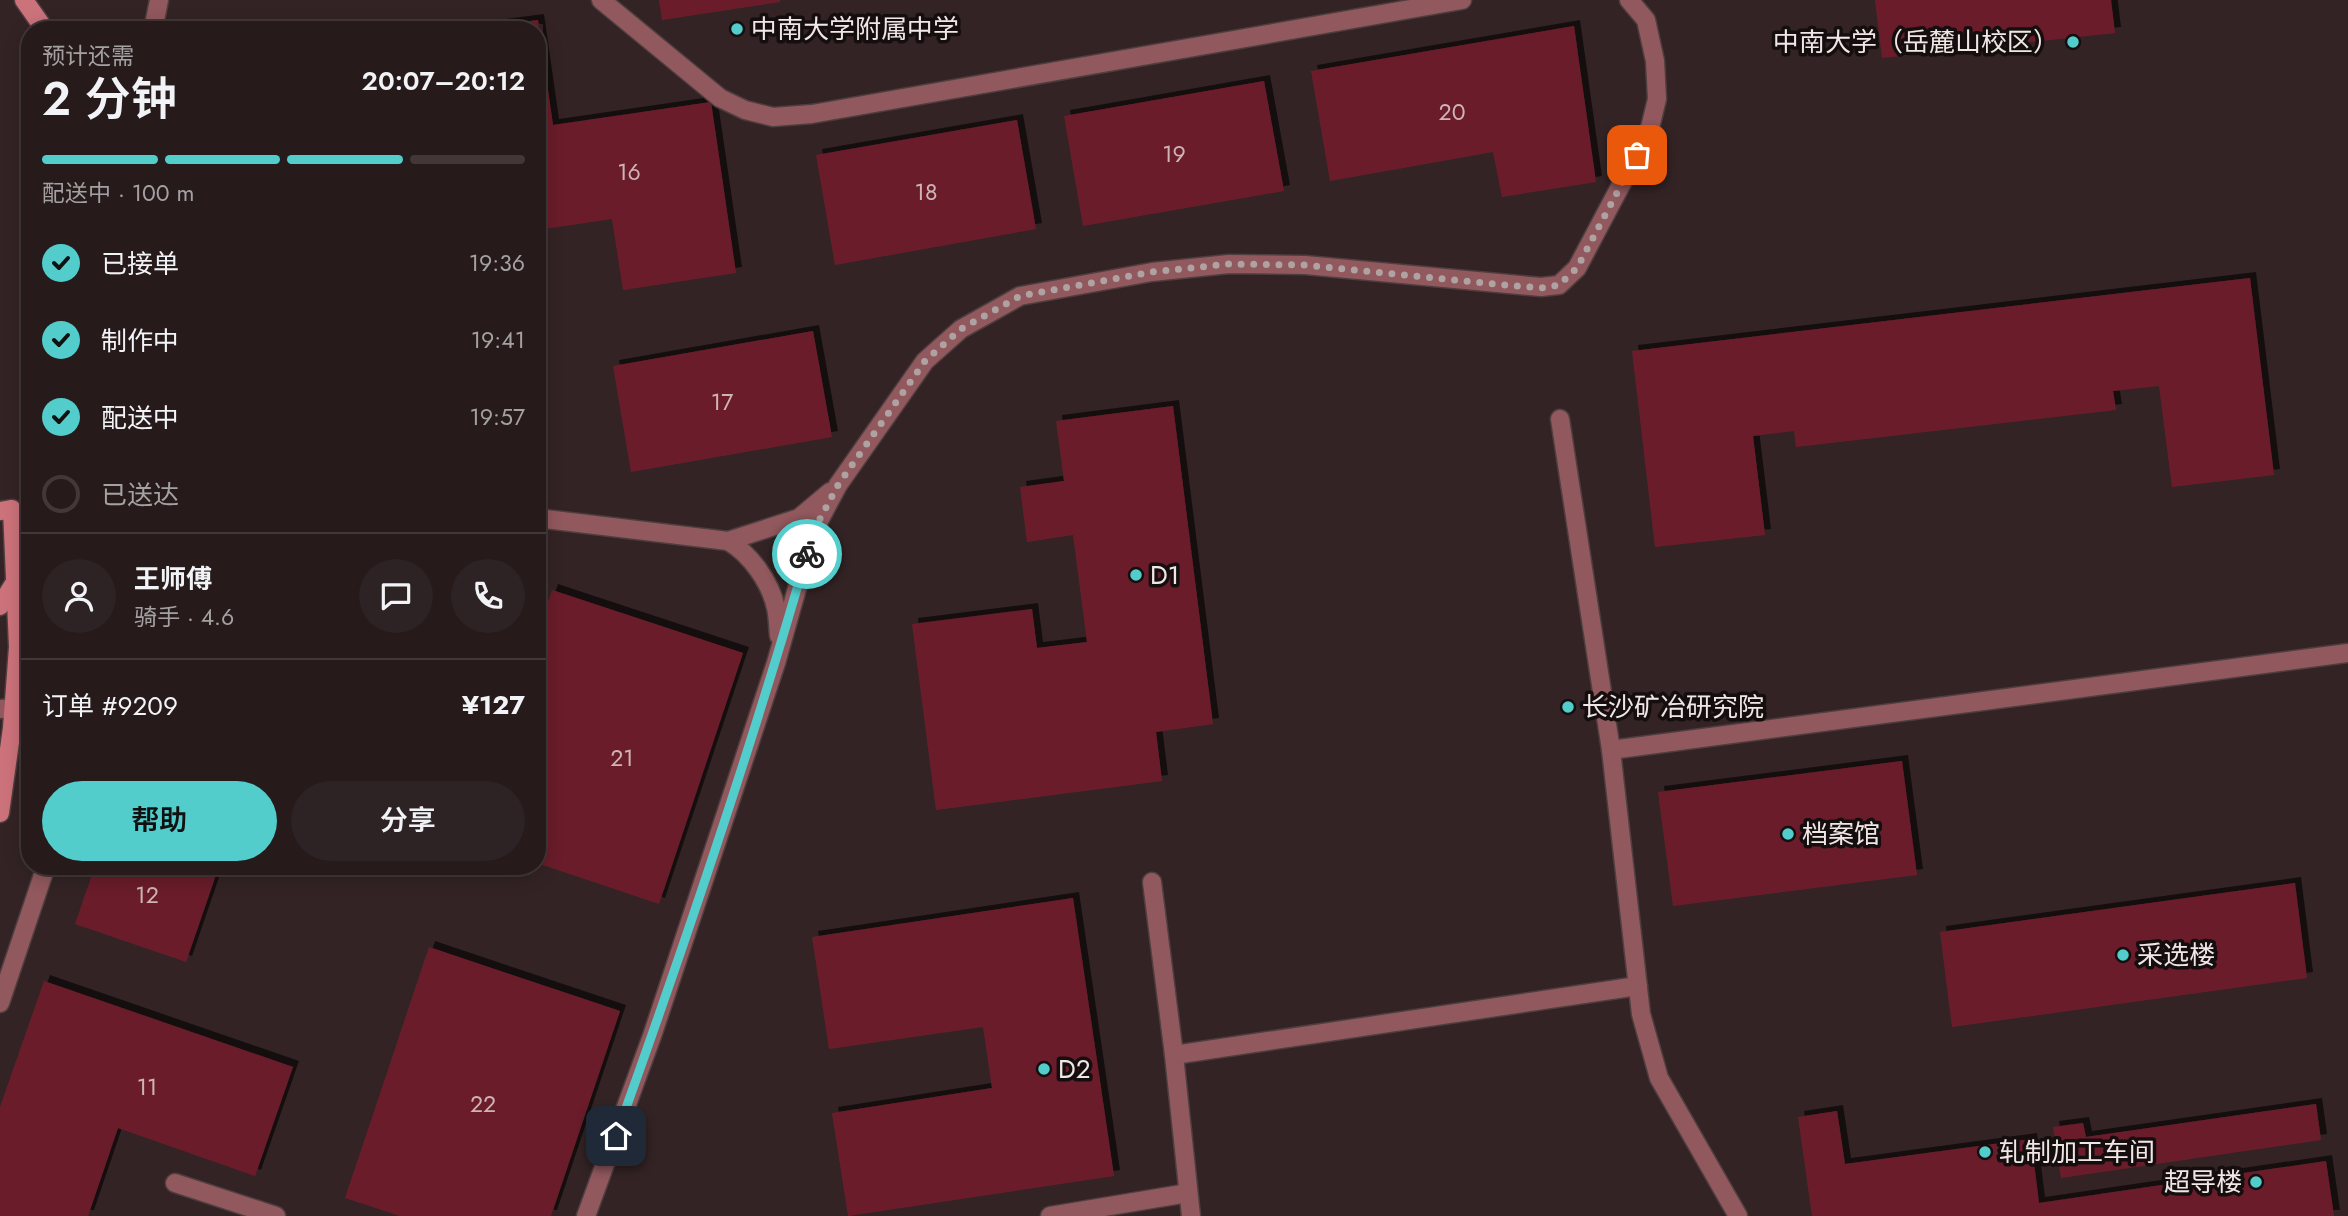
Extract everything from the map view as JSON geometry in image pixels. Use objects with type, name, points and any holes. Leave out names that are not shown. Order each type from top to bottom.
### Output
[{"type":"street","points":[[24,0],[39,21]]},
{"type":"street","points":[[155,21],[159,0]]},
{"type":"street","points":[[601,0],[720,98],[745,110],[773,117],[826,112],[1462,0]]},
{"type":"street","points":[[586,1216],[652,1036],[780,646],[813,532],[838,485],[925,361],[961,329],[1020,296],[1152,272],[1229,264],[1305,265],[1541,288],[1559,285],[1577,268],[1649,132],[1657,99],[1655,61],[1646,20],[1629,0]]},
{"type":"street","points":[[1560,419],[1612,751],[1641,1014],[1659,1078],[1738,1216]]},
{"type":"street","points":[[727,541],[799,518],[838,485]]},
{"type":"street","points":[[0,511],[12,509],[18,648],[15,708],[0,813]]},
{"type":"street","points":[[546,519],[727,541],[743,550],[766,582],[776,607],[780,646]]},
{"type":"street","points":[[0,606],[21,572]]},
{"type":"street","points":[[1612,751],[2348,653]]},
{"type":"street","points":[[0,1003],[43,875]]},
{"type":"street","points":[[1153,882],[1191,1216]]},
{"type":"street","points":[[1174,1055],[1638,986]]},
{"type":"street","points":[[175,1183],[275,1216]]},
{"type":"street","points":[[1051,1216],[1188,1193]]},
{"type":"building","points":[[659,0],[780,0],[780,2],[662,20]]},
{"type":"building","points":[[1875,0],[2111,0],[2115,33],[1882,58]]},
{"type":"building","points":[[1574,26],[1596,182],[1502,197],[1493,152],[1330,181],[1311,71]]},
{"type":"building","points":[[546,76],[553,125],[711,102],[736,273],[623,290],[612,219],[546,229]]},
{"type":"building","points":[[1264,81],[1284,191],[1083,226],[1064,116]]},
{"type":"building","points":[[1017,120],[1036,229],[835,265],[816,155]]},
{"type":"building","points":[[2250,278],[2274,475],[2172,487],[2159,386],[2113,391],[2116,410],[1796,447],[1794,431],[1753,436],[1765,535],[1655,547],[1632,351]]},
{"type":"building","points":[[813,331],[832,437],[631,472],[613,366]]},
{"type":"building","name":"D1","points":[[1173,406],[1213,724],[1156,732],[1162,781],[936,810],[912,624],[1032,609],[1037,648],[1087,642],[1073,535],[1027,542],[1020,487],[1064,481],[1056,421]]},
{"type":"building","points":[[552,590],[743,653],[659,904],[546,866],[546,607]]},
{"type":"building","name":"档案馆","points":[[1902,761],[1917,875],[1673,906],[1658,792]]},
{"type":"building","points":[[92,875],[216,875],[186,962],[75,924]]},
{"type":"building","name":"采选楼","points":[[2295,883],[2307,978],[1952,1027],[1940,932]]},
{"type":"building","name":"D2","points":[[1073,898],[1114,1176],[848,1216],[832,1113],[992,1088],[983,1027],[829,1049],[812,937]]},
{"type":"building","points":[[429,947],[620,1011],[551,1216],[400,1216],[345,1198]]},
{"type":"building","points":[[44,981],[293,1067],[255,1176],[118,1128],[88,1216],[0,1216],[0,1107]]},
{"type":"building","points":[[2316,1104],[2321,1140],[2061,1178],[2053,1127],[2083,1123],[2086,1137]]},
{"type":"building","name":"轧制加工车间","points":[[1837,1111],[1845,1164],[2031,1139],[2039,1203],[2326,1161],[2334,1216],[1812,1216],[1798,1117]]},
{"type":"way so far","points":[[807,554],[813,532],[838,485],[925,361],[961,329],[1020,296],[1152,272],[1229,264],[1305,265],[1541,288],[1559,285],[1577,268],[1637,155]]},
{"type":"place","name":"中南大学附属中学","points":[[737,29]]},
{"type":"place","name":"中南大学（岳麓山校区）","points":[[2073,42]]},
{"type":"place","name":"D1","points":[[1136,575]]},
{"type":"place","name":"长沙矿冶研究院","points":[[1568,707]]},
{"type":"place","name":"档案馆","points":[[1788,834]]},
{"type":"place","name":"采选楼","points":[[2123,955]]},
{"type":"place","name":"D2","points":[[1044,1069]]},
{"type":"place","name":"轧制加工车间","points":[[1985,1152]]},
{"type":"place","name":"超导楼","points":[[2256,1182]]},
{"type":"route","points":[[616,1136],[776,663],[807,554]]}]
